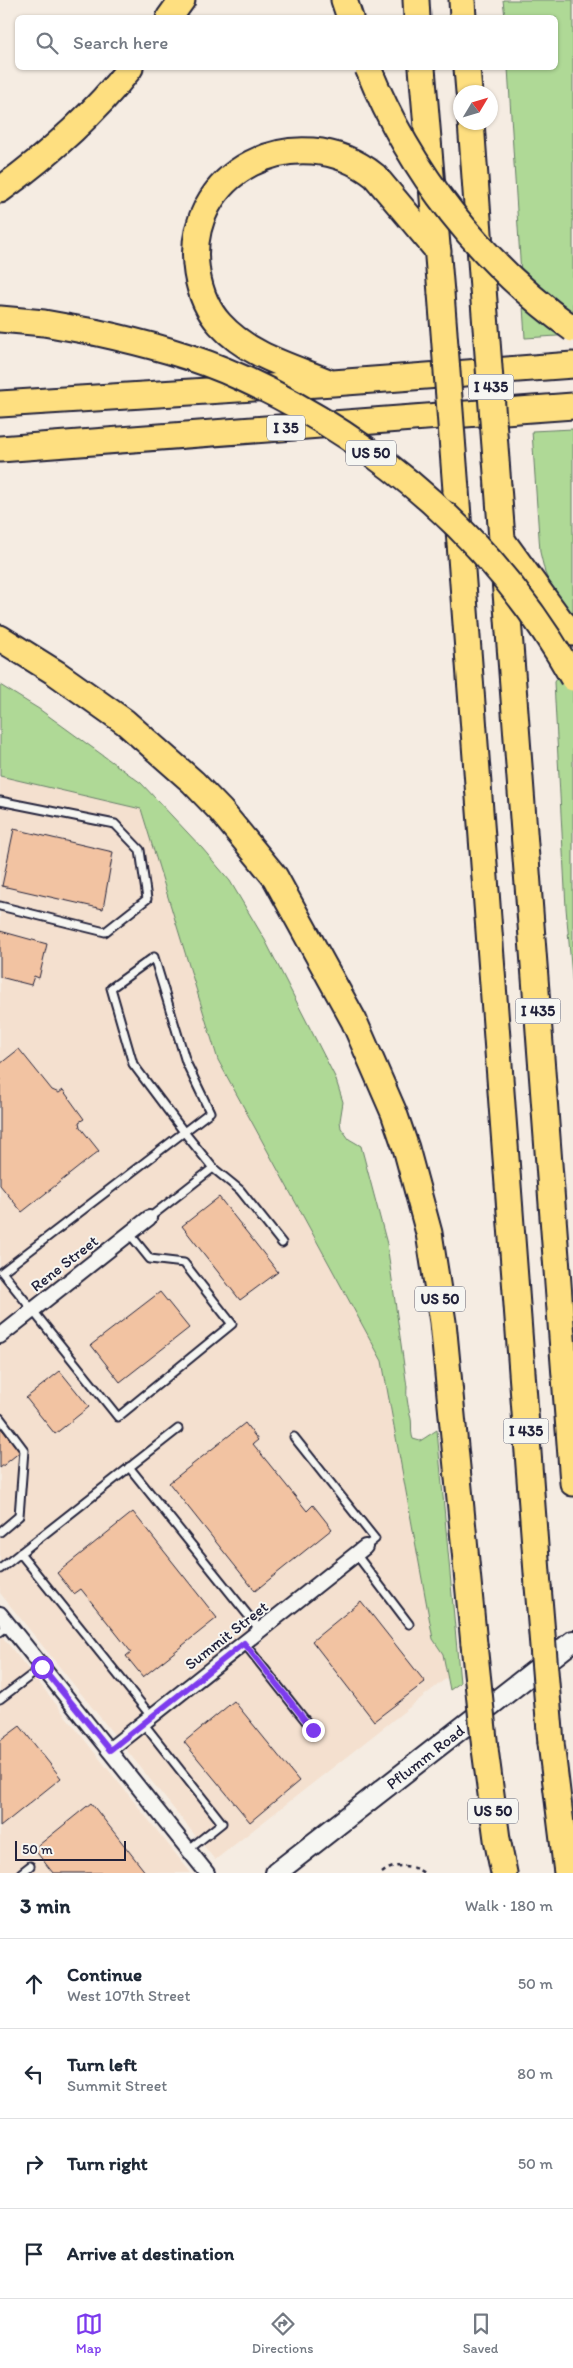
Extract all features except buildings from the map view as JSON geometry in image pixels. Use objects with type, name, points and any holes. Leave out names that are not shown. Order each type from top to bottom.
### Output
[{"type":"highway","points":[[171,15],[182,0]]},
{"type":"highway","points":[[344,0],[349,15]]},
{"type":"highway","points":[[416,0],[417,15]]},
{"type":"highway","points":[[462,0],[463,15]]},
{"type":"highway","points":[[0,190],[48,152],[87,115],[128,70]]},
{"type":"highway","points":[[369,70],[412,156],[465,230],[522,289],[573,329]]},
{"type":"highway","name":"I 435","points":[[422,70],[438,250],[538,1586],[551,1743],[567,1873]]},
{"type":"highway","points":[[467,70],[468,85]]},
{"type":"highway","name":"I 435","points":[[472,130],[573,1483]]},
{"type":"highway","points":[[333,384],[263,356],[244,345],[218,323],[210,312],[198,283],[196,264],[198,230],[204,212],[214,196],[235,173],[248,164],[275,153],[307,150],[336,154],[363,167],[375,176],[438,250]]},
{"type":"highway","name":"US 50","points":[[0,319],[44,323],[94,332],[189,357],[241,377],[297,406],[388,464],[445,514],[512,588],[541,626],[573,678]]},
{"type":"highway","points":[[0,404],[333,384],[573,366]]},
{"type":"highway","name":"I 35","points":[[0,450],[573,406]]},
{"type":"highway","points":[[502,540],[560,620],[573,633]]},
{"type":"highway","name":"US 50","points":[[0,638],[56,673],[124,722],[193,782],[221,811],[275,877],[354,1020],[394,1112],[406,1148],[429,1234],[443,1322],[485,1749],[497,1839],[504,1873]]},
{"type":"main road","name":"Pflumm Road","points":[[276,1873],[573,1641]]},
{"type":"street","name":"Rene Street","points":[[0,1336],[149,1218]]},
{"type":"street","name":"Summit Street","points":[[110,1750],[360,1551]]},
{"type":"street","points":[[3,1624],[42,1667],[207,1873]]},
{"type":"lane","points":[[0,801],[115,824],[140,850],[147,899],[105,932],[0,906]]},
{"type":"lane","points":[[129,1233],[150,1259],[184,1263],[232,1324],[118,1417],[2,1272],[184,1132],[210,1112],[186,1062],[154,957],[111,988],[133,1064],[184,1132],[213,1168],[240,1190],[282,1243]]},
{"type":"lane","points":[[149,1218],[213,1168]]},
{"type":"lane","points":[[0,1418],[24,1450],[19,1516],[0,1532]]},
{"type":"lane","points":[[0,1569],[178,1429]]},
{"type":"lane","points":[[294,1437],[375,1539],[360,1551],[409,1624]]},
{"type":"lane","points":[[129,1467],[260,1630]]},
{"type":"lane","points":[[20,1553],[147,1720],[222,1823],[188,1850]]},
{"type":"lane","points":[[244,1643],[313,1730]]},
{"type":"lane","points":[[0,1699],[42,1667]]},
{"type":"lane","points":[[21,1873],[30,1866]]},
{"type":"path","points":[[382,1873],[389,1867],[405,1865],[424,1873]]},
{"type":"shaded area","points":[[0,776],[141,809],[218,1060],[382,1361],[433,1639],[443,1654],[448,1677],[215,1860],[0,1593]]},
{"type":"shaded area","points":[[0,1634],[191,1873],[0,1873]]},
{"type":"green space","points":[[503,0],[573,0],[573,335],[525,338],[508,70],[558,70],[558,15],[505,15]]},
{"type":"green space","points":[[573,429],[573,620],[556,597],[545,573],[540,552],[532,431]]},
{"type":"green space","points":[[573,649],[573,988],[566,908],[554,682]]},
{"type":"green space","points":[[0,685],[39,709],[141,783],[202,848],[230,881],[265,940],[335,1077],[343,1102],[340,1121],[341,1128],[349,1139],[361,1146],[387,1244],[413,1439],[420,1441],[437,1430],[460,1683],[450,1690],[443,1654],[433,1639],[382,1361],[218,1060],[141,809],[0,776]]},
{"type":"route","points":[[42,1667],[110,1750],[244,1643],[313,1730]]}]
